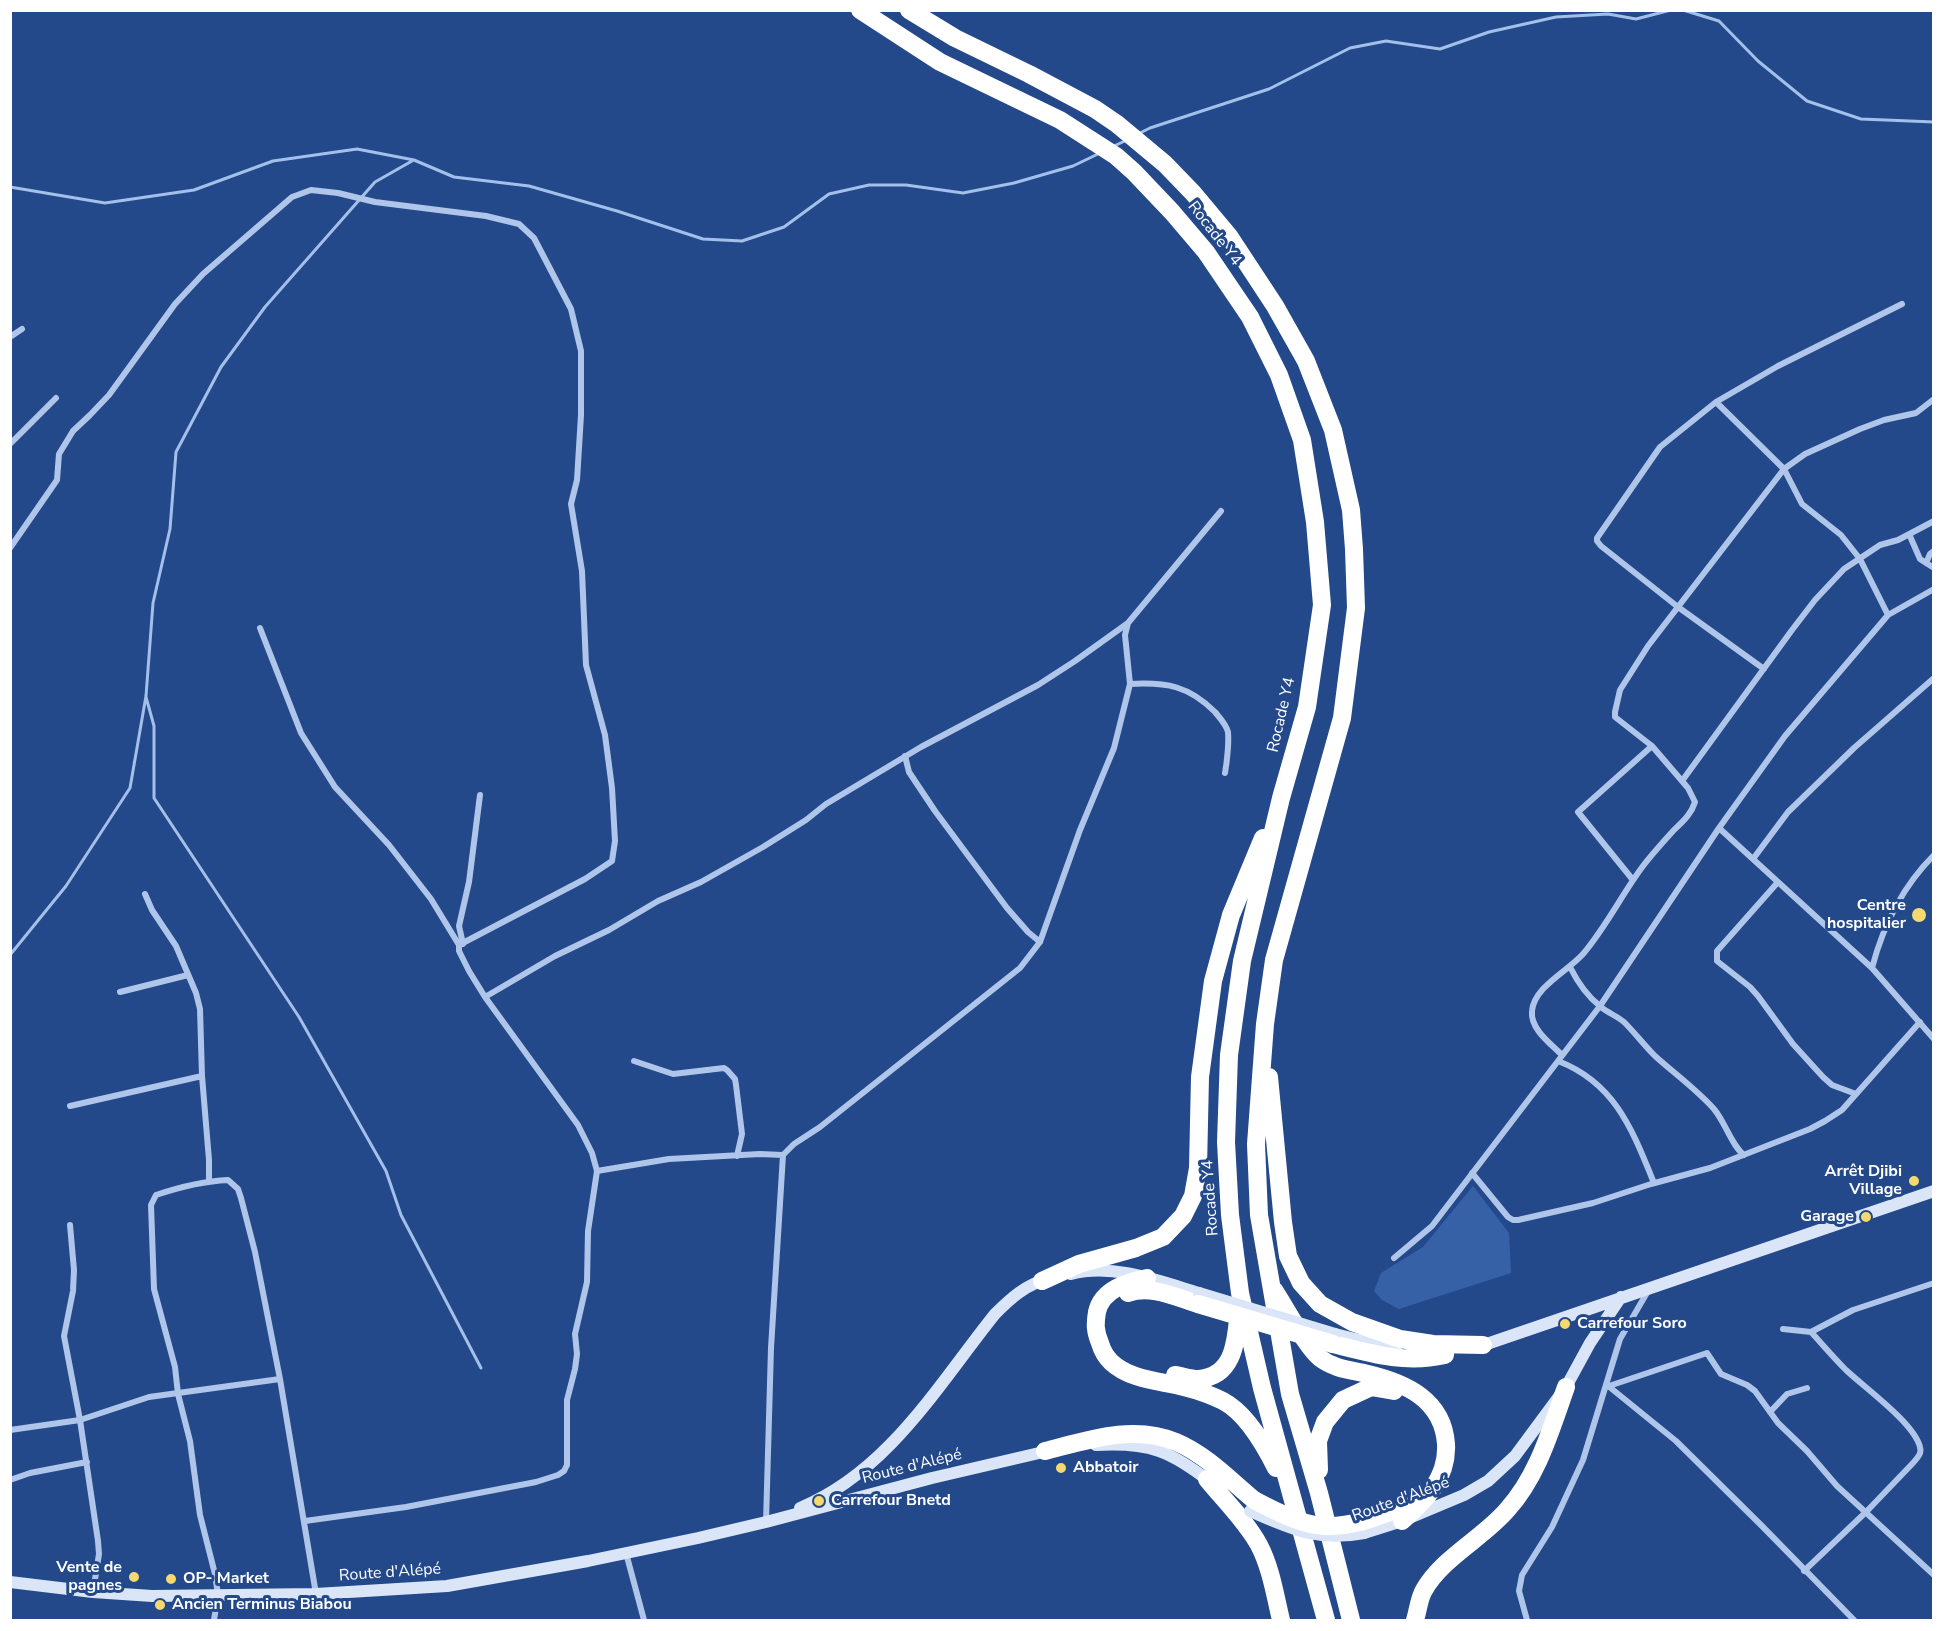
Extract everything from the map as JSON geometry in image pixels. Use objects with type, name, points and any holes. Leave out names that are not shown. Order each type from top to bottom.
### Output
[{"type":"highway","name":"Rocade Y4","points":[[860,10],[940,62],[1060,120],[1116,156],[1134,172],[1206,252],[1250,317],[1279,375],[1302,440],[1316,522],[1322,605],[1307,707],[1281,798],[1242,961],[1229,1055],[1226,1142],[1230,1215],[1240,1293],[1262,1388],[1326,1620]]},
{"type":"highway","name":"Rocade Y4","points":[[909,10],[955,38],[1095,109],[1165,164],[1193,193],[1229,237],[1275,306],[1306,362],[1333,430],[1351,510],[1356,608],[1342,718],[1274,960],[1265,1024],[1256,1144],[1259,1215],[1290,1394],[1319,1492],[1351,1620]]},
{"type":"highway","points":[[1042,1281],[1079,1264],[1136,1248],[1163,1237],[1183,1216],[1193,1196],[1198,1168],[1200,1077],[1213,981],[1231,915],[1281,798]]},
{"type":"highway","points":[[1265,1024],[1282,1222],[1288,1256],[1301,1283],[1320,1304],[1352,1322],[1401,1339],[1433,1344],[1483,1345]]},
{"type":"highway","points":[[1147,1278],[1117,1287],[1098,1308],[1094,1329],[1102,1349],[1110,1361],[1124,1371],[1142,1378],[1186,1388],[1224,1402],[1240,1414],[1266,1448],[1296,1508]]},
{"type":"highway","points":[[1269,1283],[1320,1358],[1335,1367],[1380,1377],[1407,1387],[1419,1395],[1439,1415],[1445,1432],[1446,1451],[1441,1473],[1434,1490],[1402,1521]]},
{"type":"highway","points":[[1240,1293],[1235,1345],[1231,1359],[1209,1377],[1197,1379],[1133,1365],[1121,1357],[1110,1343],[1105,1329],[1107,1312],[1123,1295],[1136,1290],[1152,1290],[1199,1299],[1334,1339],[1377,1355],[1409,1360],[1445,1355]]},
{"type":"highway","points":[[1045,1451],[1099,1437],[1149,1434],[1176,1442],[1199,1455],[1252,1505],[1266,1507],[1315,1525],[1364,1527],[1413,1499],[1430,1478],[1439,1451],[1429,1414],[1415,1401],[1399,1392],[1371,1387],[1343,1400],[1325,1422],[1318,1442],[1319,1492]]},
{"type":"highway","points":[[1415,1620],[1423,1592],[1434,1575],[1507,1510],[1529,1480],[1548,1438],[1566,1387]]},
{"type":"highway","points":[[1207,1479],[1259,1545],[1281,1620]]},
{"type":"main road","points":[[1445,1355],[1483,1345],[1934,1191]]},
{"type":"main road","name":"Route d'Alépé","points":[[766,1522],[805,1506],[837,1488],[868,1465],[897,1439],[995,1314],[1012,1297],[1042,1281],[1080,1272],[1113,1272],[1147,1278],[1199,1299]]},
{"type":"main road","name":"Route d'Alépé","points":[[1364,1527],[1402,1521],[1464,1495],[1488,1481],[1515,1456],[1566,1387],[1590,1343],[1621,1297]]},
{"type":"main road","name":"Route d'Alépé","points":[[10,1582],[93,1592],[153,1596],[316,1594],[447,1586],[626,1553],[766,1522],[1045,1451],[1097,1445],[1141,1445],[1167,1453],[1252,1505]]},
{"type":"street","points":[[10,548],[57,480],[59,454],[73,431],[109,395],[175,304],[203,274],[292,197],[311,190],[338,193],[375,202],[486,216],[519,224],[534,238],[571,309],[581,351],[581,426],[577,480],[571,504],[582,571],[586,665],[605,735],[612,788],[615,841],[612,861],[585,879],[461,945]]},
{"type":"street","points":[[1764,669],[1678,608],[1601,546],[1597,538],[1660,447],[1716,402],[1788,360],[1902,304]]},
{"type":"street","points":[[10,337],[22,329]]},
{"type":"street","points":[[10,444],[56,398]]},
{"type":"street","points":[[1562,1055],[1545,1039],[1534,1023],[1531,1011],[1540,991],[1570,967],[1592,943],[1644,866],[1690,814],[1695,799],[1652,746],[1618,720],[1615,712],[1620,690],[1627,677],[1648,646],[1784,469],[1805,454],[1860,429],[1884,420],[1916,413],[1934,399]]},
{"type":"street","points":[[1716,402],[1784,469],[1802,504],[1841,535],[1860,559],[1888,615]]},
{"type":"street","points":[[485,997],[578,944],[609,930],[658,901],[701,882],[763,847],[806,820],[826,804],[906,756],[1038,685],[1075,661],[1128,623],[1221,511]]},
{"type":"street","points":[[1682,781],[1815,600],[1844,569],[1880,544],[1898,540],[1934,521]]},
{"type":"street","points":[[1909,534],[1920,559],[1934,568]]},
{"type":"street","points":[[1926,563],[1929,554],[1934,551]]},
{"type":"street","points":[[1394,1258],[1432,1226],[1600,1006],[1719,828],[1785,736],[1888,615],[1934,588]]},
{"type":"street","points":[[766,1522],[771,1348],[783,1155],[794,1144],[820,1127],[1020,968],[1040,942],[1080,830],[1114,748],[1130,684],[1125,635],[1128,623]]},
{"type":"street","points":[[260,628],[301,733],[335,787],[389,845],[431,899],[461,945]]},
{"type":"street","points":[[1753,859],[1788,812],[1854,748],[1934,678]]},
{"type":"street","points":[[1130,684],[1164,685],[1191,692],[1203,700],[1226,725],[1228,733],[1226,773]]},
{"type":"street","points":[[1634,880],[1578,812],[1652,746]]},
{"type":"street","points":[[906,756],[909,772],[935,810],[1008,908],[1028,932],[1040,942]]},
{"type":"street","points":[[305,1521],[406,1507],[536,1482],[564,1471],[567,1465],[567,1400],[577,1354],[575,1334],[578,1315],[587,1282],[588,1231],[597,1171],[592,1153],[578,1125],[485,997],[459,951],[461,945],[459,926],[469,882],[480,795]]},
{"type":"street","points":[[1719,828],[1872,968],[1934,1039]]},
{"type":"street","points":[[1872,968],[1878,945],[1904,893],[1912,879],[1934,855]]},
{"type":"street","points":[[1778,882],[1717,951],[1716,958],[1758,996],[1793,1044],[1823,1077],[1832,1085],[1856,1094]]},
{"type":"street","points":[[145,894],[152,910],[176,946],[196,993],[200,1009],[209,1181]]},
{"type":"street","points":[[1570,967],[1580,983],[1600,1006],[1621,1020],[1684,1082],[1695,1088],[1723,1120],[1738,1151],[1744,1155]]},
{"type":"street","points":[[120,992],[188,975]]},
{"type":"street","points":[[1472,1173],[1503,1212],[1513,1220],[1527,1219],[1593,1203],[1710,1168],[1810,1129],[1842,1110],[1920,1022]]},
{"type":"street","points":[[634,1061],[673,1074],[724,1068],[727,1070],[735,1079],[740,1116],[742,1134],[737,1155]]},
{"type":"street","points":[[1557,1061],[1585,1074],[1617,1105],[1638,1142],[1654,1183]]},
{"type":"street","points":[[70,1106],[202,1076]]},
{"type":"street","points":[[597,1171],[669,1159],[783,1155]]},
{"type":"street","points":[[214,1620],[218,1595],[200,1515],[190,1440],[178,1394],[175,1367],[154,1288],[151,1205],[156,1195],[209,1181],[228,1180],[238,1189],[242,1198],[280,1379],[316,1594]]},
{"type":"street","points":[[70,1225],[74,1270],[73,1291],[64,1336],[87,1462],[99,1554],[93,1592]]},
{"type":"street","points":[[1783,1329],[1811,1332],[1853,1310],[1934,1283]]},
{"type":"street","points":[[1527,1620],[1519,1591],[1522,1575],[1552,1527],[1583,1460],[1608,1386],[1620,1339],[1650,1287]]},
{"type":"street","points":[[1804,1570],[1866,1512],[1920,1455],[1920,1446],[1903,1421],[1846,1371],[1811,1332]]},
{"type":"street","points":[[1608,1386],[1707,1353],[1721,1374],[1755,1391],[1778,1423],[1807,1451],[1837,1486],[1934,1575]]},
{"type":"street","points":[[10,1430],[80,1420],[132,1402],[233,1384],[280,1379]]},
{"type":"street","points":[[1608,1386],[1670,1435],[1854,1620]]},
{"type":"street","points":[[1770,1412],[1786,1395],[1807,1388]]},
{"type":"street","points":[[10,1480],[30,1473],[87,1462]]},
{"type":"street","points":[[626,1553],[644,1620]]},
{"type":"shaded area","points":[[1473,1186],[1509,1233],[1511,1273],[1399,1309],[1382,1300],[1374,1291],[1381,1273],[1423,1247]]},
{"type":"waterway","points":[[1138,134],[1269,89],[1350,48],[1386,41],[1440,49],[1489,32],[1556,17],[1608,14],[1636,19],[1671,10]]},
{"type":"waterway","points":[[1683,10],[1719,21],[1758,61],[1807,101],[1861,119],[1934,122]]},
{"type":"waterway","points":[[1114,146],[1127,140]]},
{"type":"waterway","points":[[10,187],[105,203],[194,190],[273,161],[357,149],[414,160],[454,177],[529,186],[703,239],[742,241],[784,227],[829,194],[869,185],[906,185],[963,193],[1014,183],[1073,166],[1100,153]]},
{"type":"waterway","points":[[10,955],[66,886],[130,788],[146,696],[153,603],[170,529],[176,452],[221,367],[265,307],[375,182],[412,161]]},
{"type":"waterway","points":[[146,697],[154,726],[154,798],[299,1017],[386,1171],[401,1215],[481,1368]]},
{"type":"place","name":"Centre hospitalier","points":[[1919,915]]},
{"type":"place","name":"Arrêt Djibi Village","points":[[1914,1181]]},
{"type":"place","name":"Garage","points":[[1866,1217]]},
{"type":"place","name":"Carrefour Soro","points":[[1565,1324]]},
{"type":"place","name":"Abbatoir","points":[[1061,1468]]},
{"type":"place","name":"Carrefour Bnetd","points":[[819,1501]]},
{"type":"place","name":"Vente de pagnes","points":[[134,1577]]},
{"type":"place","name":"OP- Market","points":[[171,1579]]},
{"type":"place","name":"Ancien Terminus Biabou","points":[[160,1605]]}]
